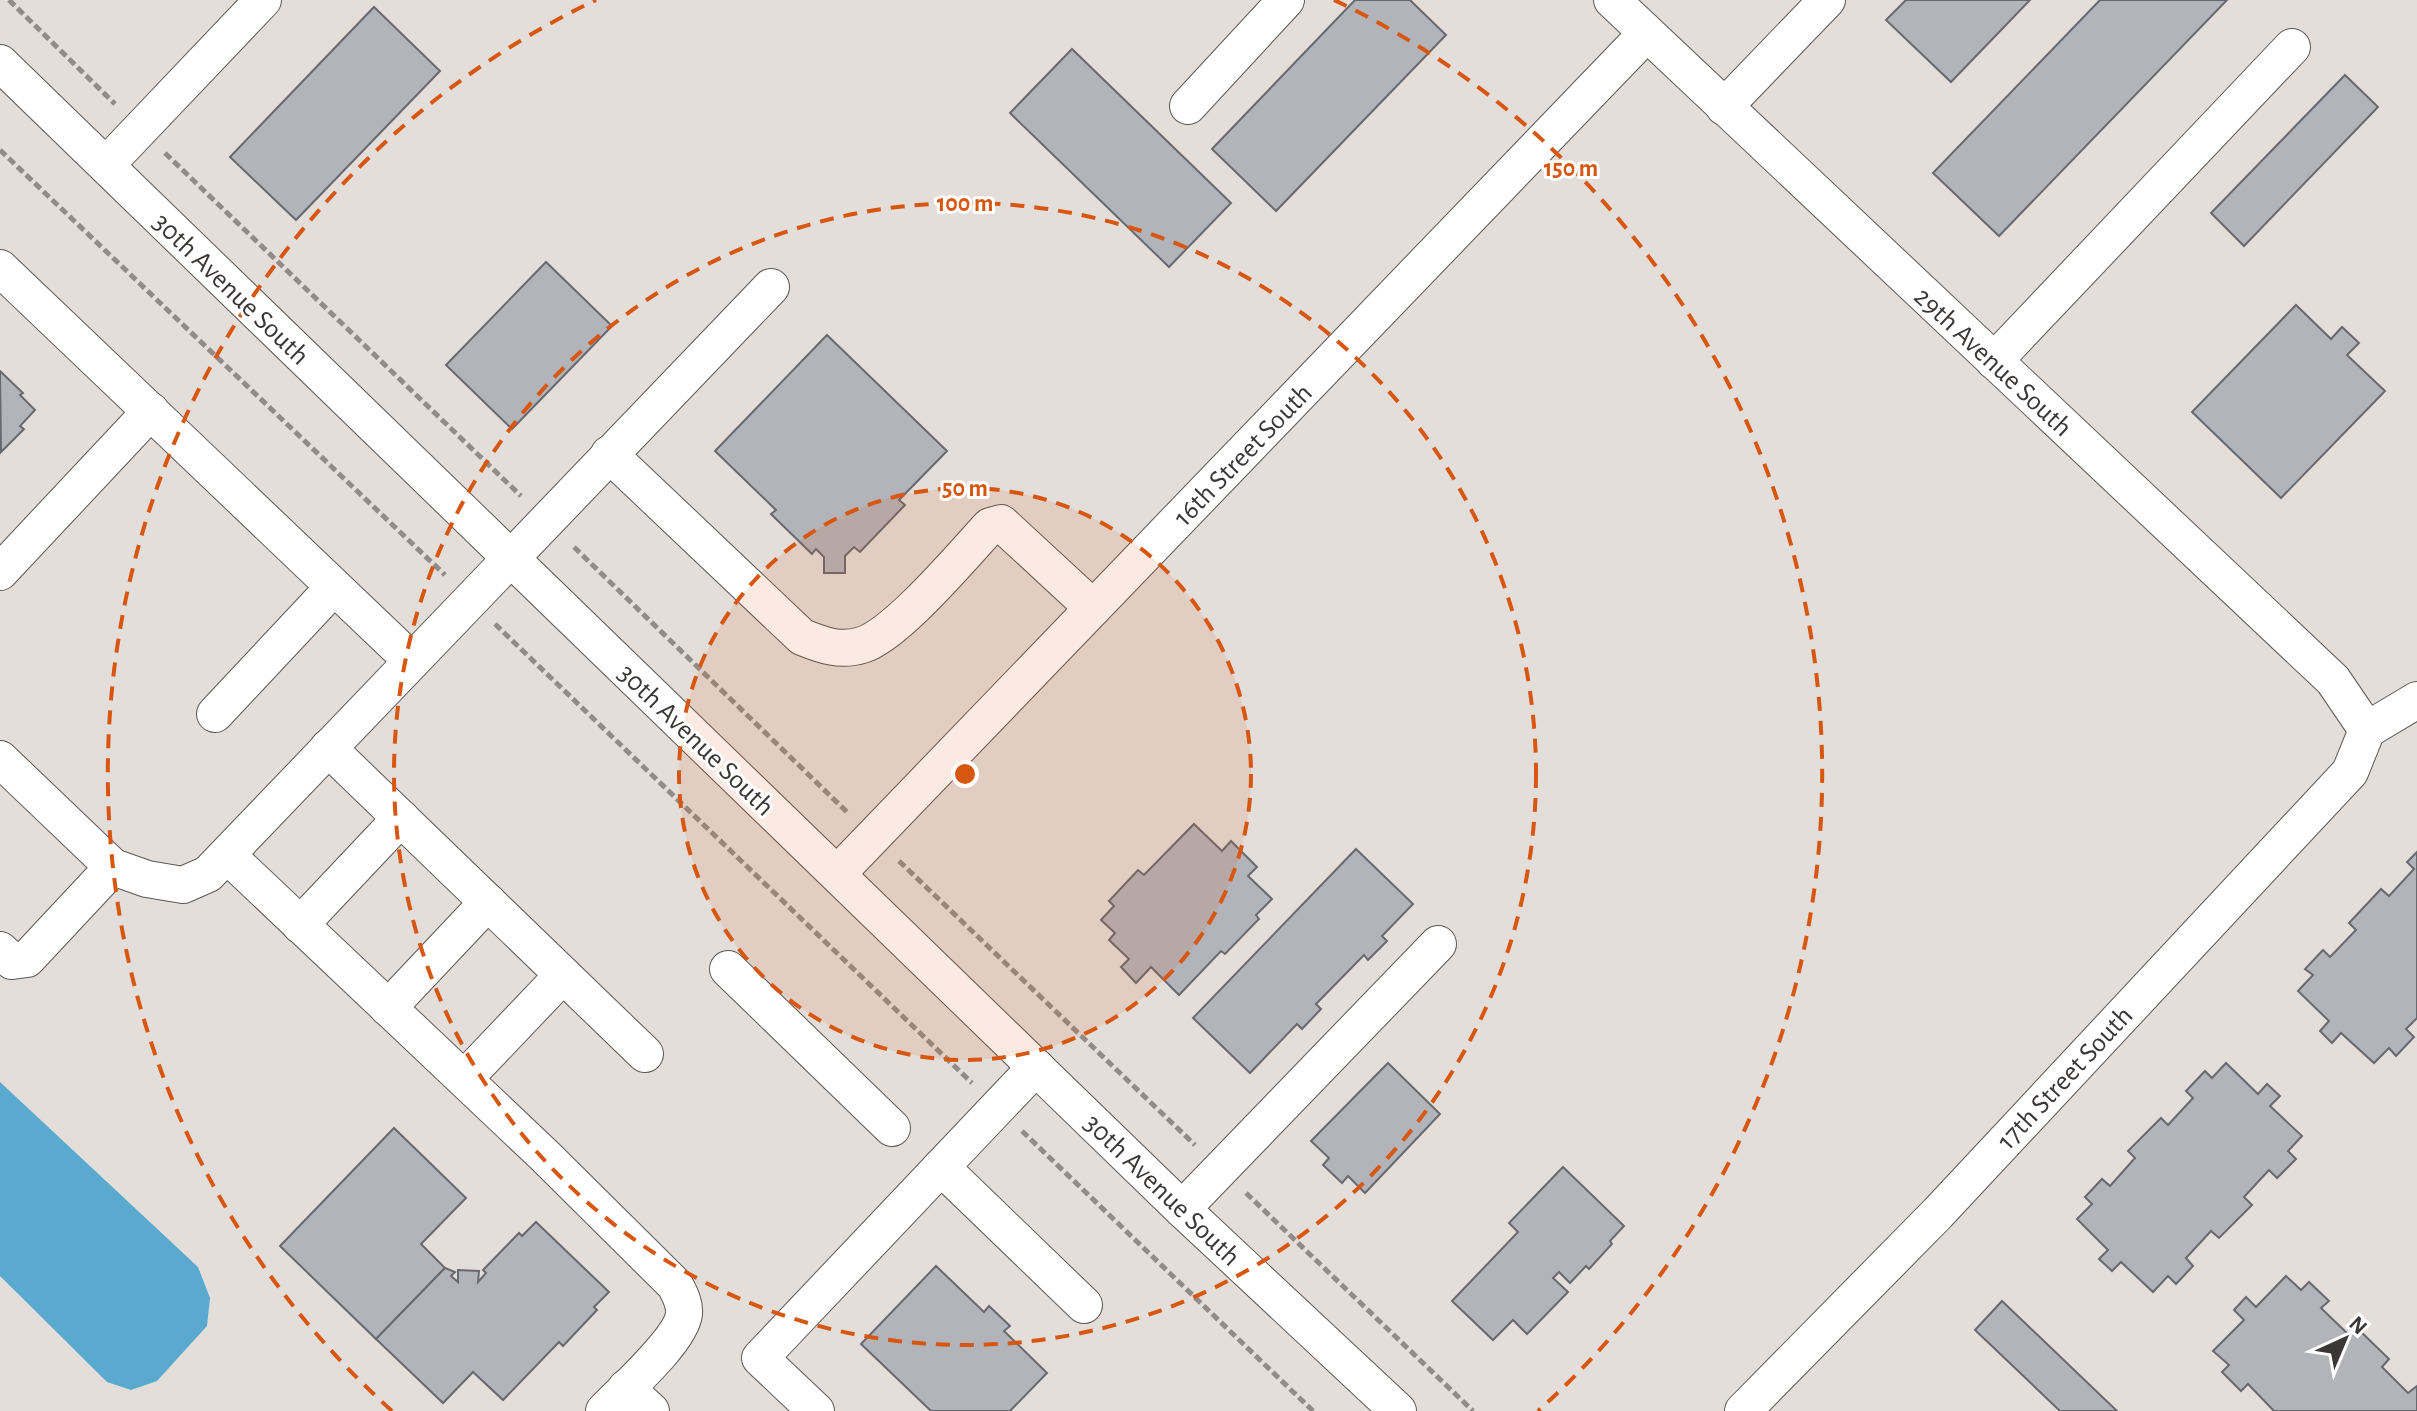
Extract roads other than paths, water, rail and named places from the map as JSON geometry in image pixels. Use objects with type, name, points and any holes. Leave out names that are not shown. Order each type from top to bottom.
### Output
[{"type":"street","points":[[106,165],[263,0]]},
{"type":"street","points":[[1188,106],[1286,0]]},
{"type":"street","name":"29th Avenue South","points":[[1612,0],[2333,680],[2367,730]]},
{"type":"street","points":[[1724,107],[1827,0]]},
{"type":"street","name":"16th Street South","points":[[837,874],[1646,34]]},
{"type":"street","points":[[1994,361],[2292,47]]},
{"type":"street","name":"30th Avenue South","points":[[0,63],[1182,1209],[1398,1411]]},
{"type":"street","points":[[0,268],[412,661]]},
{"type":"street","points":[[0,759],[113,867],[147,879],[183,885],[208,874],[771,287]]},
{"type":"street","points":[[0,572],[151,411]]},
{"type":"street","points":[[609,454],[802,637],[830,648],[861,646],[886,634],[990,526],[1001,523],[1093,608]]},
{"type":"street","points":[[215,714],[334,587]]},
{"type":"street","points":[[2367,730],[2417,700]]},
{"type":"street","name":"17th Street South","points":[[1743,1411],[1938,1213],[2350,772],[2367,730]]},
{"type":"street","points":[[328,748],[645,1054]]},
{"type":"street","points":[[300,925],[401,818]]},
{"type":"street","points":[[227,855],[464,1079],[675,1285],[684,1303],[683,1318],[675,1336],[627,1403]]},
{"type":"street","points":[[0,950],[12,961],[27,959],[113,867]]},
{"type":"street","points":[[388,1008],[488,902]]},
{"type":"street","points":[[1182,1209],[1438,944]]},
{"type":"street","points":[[728,969],[892,1128]]},
{"type":"street","points":[[464,1079],[563,975]]},
{"type":"street","points":[[816,1411],[760,1358],[1036,1067]]},
{"type":"street","points":[[941,1167],[1084,1305]]},
{"type":"water","points":[[0,1082],[198,1267],[210,1298],[207,1326],[157,1381],[131,1390],[107,1382],[0,1276]]}]
